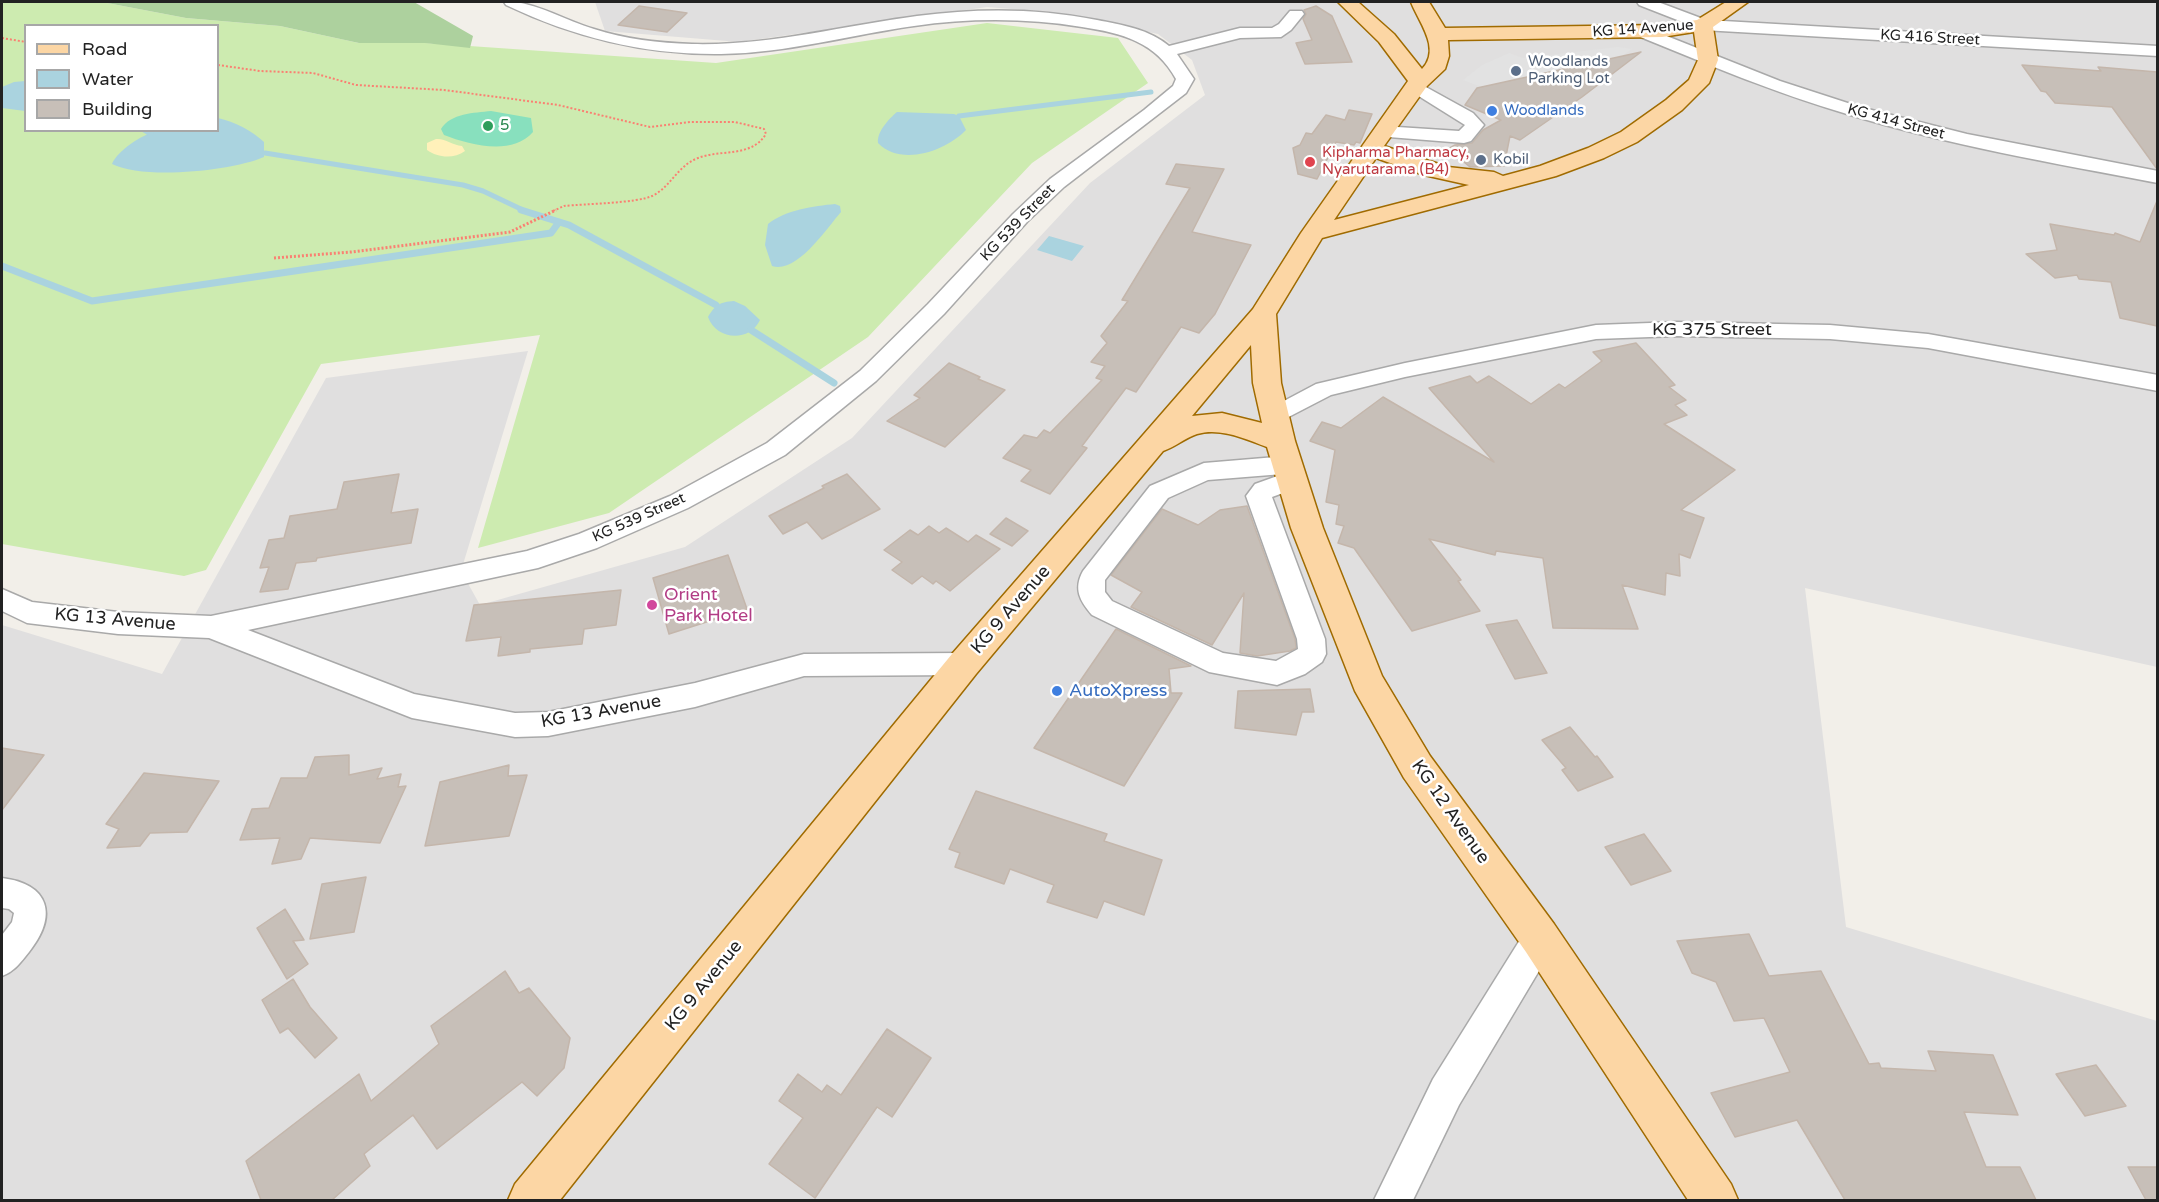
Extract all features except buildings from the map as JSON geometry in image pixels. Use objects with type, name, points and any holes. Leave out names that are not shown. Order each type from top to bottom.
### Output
[{"type":"main road","points":[[1347,2],[1375,24],[1422,79]]},
{"type":"main road","points":[[1420,2],[1438,34]]},
{"type":"main road","name":"KG 14 Avenue","points":[[1438,34],[1644,32],[1704,25],[1738,2]]},
{"type":"main road","points":[[1313,233],[1523,178],[1596,153],[1629,137],[1674,105],[1698,83],[1708,60],[1704,25]]},
{"type":"main road","name":"KG 14 Avenue","points":[[1422,79],[1463,56],[1541,33]]},
{"type":"main road","name":"KG 9 Avenue","points":[[531,1200],[964,664],[1263,314],[1313,233],[1439,56],[1438,34]]},
{"type":"main road","points":[[1377,141],[1419,166],[1481,179],[1523,178]]},
{"type":"main road","name":"KG 12 Avenue","points":[[1263,314],[1281,437],[1307,528],[1367,681],[1417,767],[1540,938],[1716,1200]]},
{"type":"main road","points":[[1224,362],[1281,437]]},
{"type":"main road","points":[[1151,446],[1187,427],[1208,423],[1226,424],[1281,437]]},
{"type":"street","name":"KG 539 Street","points":[[211,627],[529,561],[588,541],[679,502],[776,449],[868,376],[936,309],[1020,218],[1057,183],[1150,114],[1180,89],[1185,79],[1177,61],[1154,40],[1128,31],[1053,16],[988,14],[910,21],[804,43],[764,47],[656,47],[616,42],[584,33],[546,19],[512,2]]},
{"type":"street","name":"KG 416 Street","points":[[1645,2],[1704,25],[2157,51]]},
{"type":"street","points":[[1165,52],[1240,33],[1280,31],[1296,14]]},
{"type":"street","name":"KG 414 Street","points":[[1644,32],[1784,89],[1923,130],[2157,177]]},
{"type":"street","points":[[1377,141],[1464,136],[1475,125],[1422,79]]},
{"type":"street","name":"KG 375 Street","points":[[1281,437],[1324,389],[1375,376],[1608,331],[1771,330],[1830,332],[1928,341],[2157,383]]},
{"type":"street","points":[[1281,437],[1264,490],[1259,496],[1311,639],[1312,654],[1295,666],[1278,673],[1219,664],[1102,608],[1091,596],[1092,578],[1159,492],[1281,437]]},
{"type":"street","name":"KG 13 Avenue","points":[[2,600],[27,612],[118,623],[211,627],[412,706],[514,725],[548,724],[695,695],[804,665],[964,664]]},
{"type":"street","points":[[2,893],[17,895],[31,908],[27,929],[2,960]]},
{"type":"street","points":[[1393,1200],[1446,1092],[1540,938]]},
{"type":"path","points":[[2,38],[24,42]]},
{"type":"path","points":[[219,65],[260,71],[313,73],[356,85],[444,90],[558,105],[650,127],[690,122],[735,122],[764,129],[766,134],[761,142],[749,149],[700,157],[683,165],[667,184],[652,196],[564,206],[510,232],[492,236],[407,243],[351,252],[273,258]]},
{"type":"shaded area","points":[[595,2],[2157,2],[2157,667],[1805,588],[1846,927],[2157,1021],[2157,1200],[2,1200],[2,625],[162,674],[326,378],[528,351],[461,571],[480,605],[685,547],[852,438],[1090,183],[1205,95],[1192,60],[1158,34],[1049,12],[987,7],[739,42],[605,31]]},
{"type":"shaded area","name":"Woodlands Parking Lot","points":[[1618,47],[1632,49],[1622,56],[1518,101],[1463,80],[1482,65],[1509,53],[1523,58]]},
{"type":"green space","points":[[2,2],[102,2],[186,18],[280,26],[359,43],[426,43],[716,63],[987,23],[1118,38],[1148,83],[1032,163],[868,337],[609,513],[478,548],[540,335],[321,364],[206,570],[184,576],[2,544]]},
{"type":"green space","points":[[102,2],[414,2],[473,36],[470,48],[425,43],[359,43],[280,26],[186,18]]},
{"type":"green space","name":"5","points":[[491,111],[531,118],[533,132],[514,144],[490,146],[454,139],[444,135],[441,129],[457,117]]},
{"type":"sand","points":[[436,139],[462,146],[465,151],[451,156],[436,155],[427,150],[427,143]]},
{"type":"water","points":[[24,81],[24,111],[2,108],[2,87]]},
{"type":"water","points":[[897,112],[954,114],[959,116],[966,130],[957,138],[935,150],[911,155],[899,154],[878,143],[881,130]]},
{"type":"water","points":[[219,118],[243,127],[264,142],[264,157],[231,166],[188,172],[144,172],[112,164],[125,148],[150,133],[219,132]]},
{"type":"water","points":[[835,204],[840,206],[841,212],[801,257],[782,267],[772,266],[765,245],[768,224],[791,212]]},
{"type":"water","points":[[1049,236],[1084,246],[1072,261],[1037,250]]},
{"type":"water","points":[[734,301],[745,306],[760,320],[748,332],[733,336],[718,330],[708,317],[718,305]]},
{"type":"waterway","points":[[959,116],[1151,92]]},
{"type":"waterway","points":[[148,132],[151,134]]},
{"type":"waterway","points":[[265,153],[463,185],[483,191],[525,211]]},
{"type":"waterway","points":[[521,210],[569,225],[716,305]]},
{"type":"waterway","points":[[2,266],[92,301],[551,233],[559,222]]},
{"type":"waterway","points":[[751,330],[834,383]]},
{"type":"place","name":"Woodlands Parking Lot","points":[[1516,71]]},
{"type":"place","name":"Woodlands","points":[[1492,111]]},
{"type":"place","name":"5","points":[[488,126]]},
{"type":"place","name":"Kobil","points":[[1481,160]]},
{"type":"place","name":"Kipharma Pharmacy, Nyarutarama (B4)","points":[[1310,162]]},
{"type":"place","name":"Orient Park Hotel","points":[[652,605]]},
{"type":"place","name":"AutoXpress","points":[[1057,691]]}]
